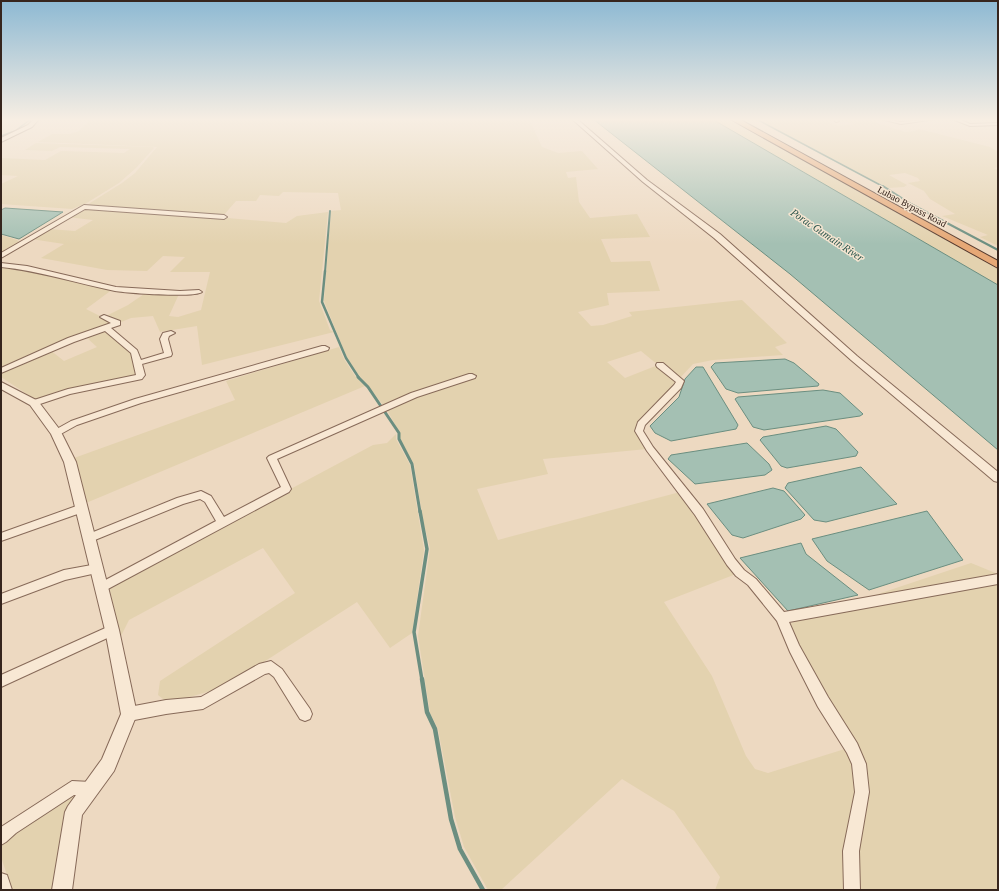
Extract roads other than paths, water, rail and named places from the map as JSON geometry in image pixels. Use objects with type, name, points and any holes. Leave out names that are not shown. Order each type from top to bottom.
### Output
[{"type":"highway","name":"Lubao Bypass Road","points":[[808,161],[998,265]]},
{"type":"street","points":[[622,161],[645,181],[716,236],[854,358],[998,478]]},
{"type":"street","points":[[1,256],[84,207],[224,217]]},
{"type":"street","points":[[1,265],[27,268],[116,289],[180,293],[199,292]]},
{"type":"street","points":[[1,371],[71,340],[117,323],[104,317]]},
{"type":"street","points":[[34,403],[68,392],[134,379],[141,375],[134,352],[106,328]]},
{"type":"street","points":[[138,363],[168,354],[164,339],[166,335],[171,333]]},
{"type":"street","points":[[56,433],[74,423],[138,401],[324,348]]},
{"type":"street","points":[[660,365],[680,381],[678,386],[641,424],[639,431],[650,449],[699,512],[730,562],[752,582],[782,618],[807,673],[823,702],[852,748],[859,764],[862,792],[851,851],[852,890]]},
{"type":"street","points":[[102,587],[286,489],[272,458],[414,395],[472,376]]},
{"type":"street","points":[[1,385],[34,403],[56,433],[70,462],[102,587],[129,714],[108,765],[74,812],[62,890]]},
{"type":"street","points":[[90,538],[180,501],[201,495],[208,499],[222,522]]},
{"type":"street","points":[[1,537],[82,508]]},
{"type":"street","points":[[1,599],[64,575],[97,569]]},
{"type":"street","points":[[782,618],[998,579]]},
{"type":"street","points":[[1,681],[112,630]]},
{"type":"street","points":[[129,714],[166,707],[203,703],[263,668],[271,668],[278,673],[305,714]]},
{"type":"street","points":[[1,837],[11,828],[72,788],[91,789]]},
{"type":"street","points":[[1,882],[4,890]]},
{"type":"water","name":"Porac Gumain River","points":[[646,161],[784,161],[998,285],[998,450],[790,274]]},
{"type":"water","points":[[5,208],[63,212],[19,239],[1,234],[1,210]]},
{"type":"water","points":[[785,359],[794,363],[819,384],[818,386],[738,393],[726,389],[711,367],[715,363]]},
{"type":"water","points":[[696,367],[703,367],[738,425],[736,429],[671,441],[655,433],[650,426],[679,397],[685,379]]},
{"type":"water","points":[[823,390],[840,393],[863,414],[860,416],[764,430],[753,427],[735,399],[738,397]]},
{"type":"water","points":[[826,426],[836,429],[858,452],[856,456],[787,468],[781,466],[760,440],[763,437]]},
{"type":"water","points":[[747,443],[769,464],[772,470],[765,475],[695,484],[668,459],[671,455]]},
{"type":"water","points":[[861,467],[897,504],[826,522],[814,520],[785,488],[788,483]]},
{"type":"water","points":[[773,488],[784,491],[805,515],[801,519],[743,538],[732,535],[707,504]]},
{"type":"water","points":[[927,511],[963,560],[869,590],[827,561],[812,539]]},
{"type":"water","points":[[801,543],[806,554],[858,595],[788,611],[740,558]]},
{"type":"waterway","points":[[834,161],[884,187]]},
{"type":"waterway","points":[[883,186],[911,204],[998,250]]},
{"type":"waterway","points":[[325,272],[330,211]]},
{"type":"waterway","points":[[325,271],[322,302],[346,358],[359,378]]},
{"type":"waterway","points":[[359,378],[368,387],[399,433],[399,439],[412,464],[420,512]]},
{"type":"waterway","points":[[420,511],[427,549],[414,632],[422,680]]},
{"type":"waterway","points":[[422,679],[427,712],[435,729],[451,819],[460,849],[483,890]]}]
